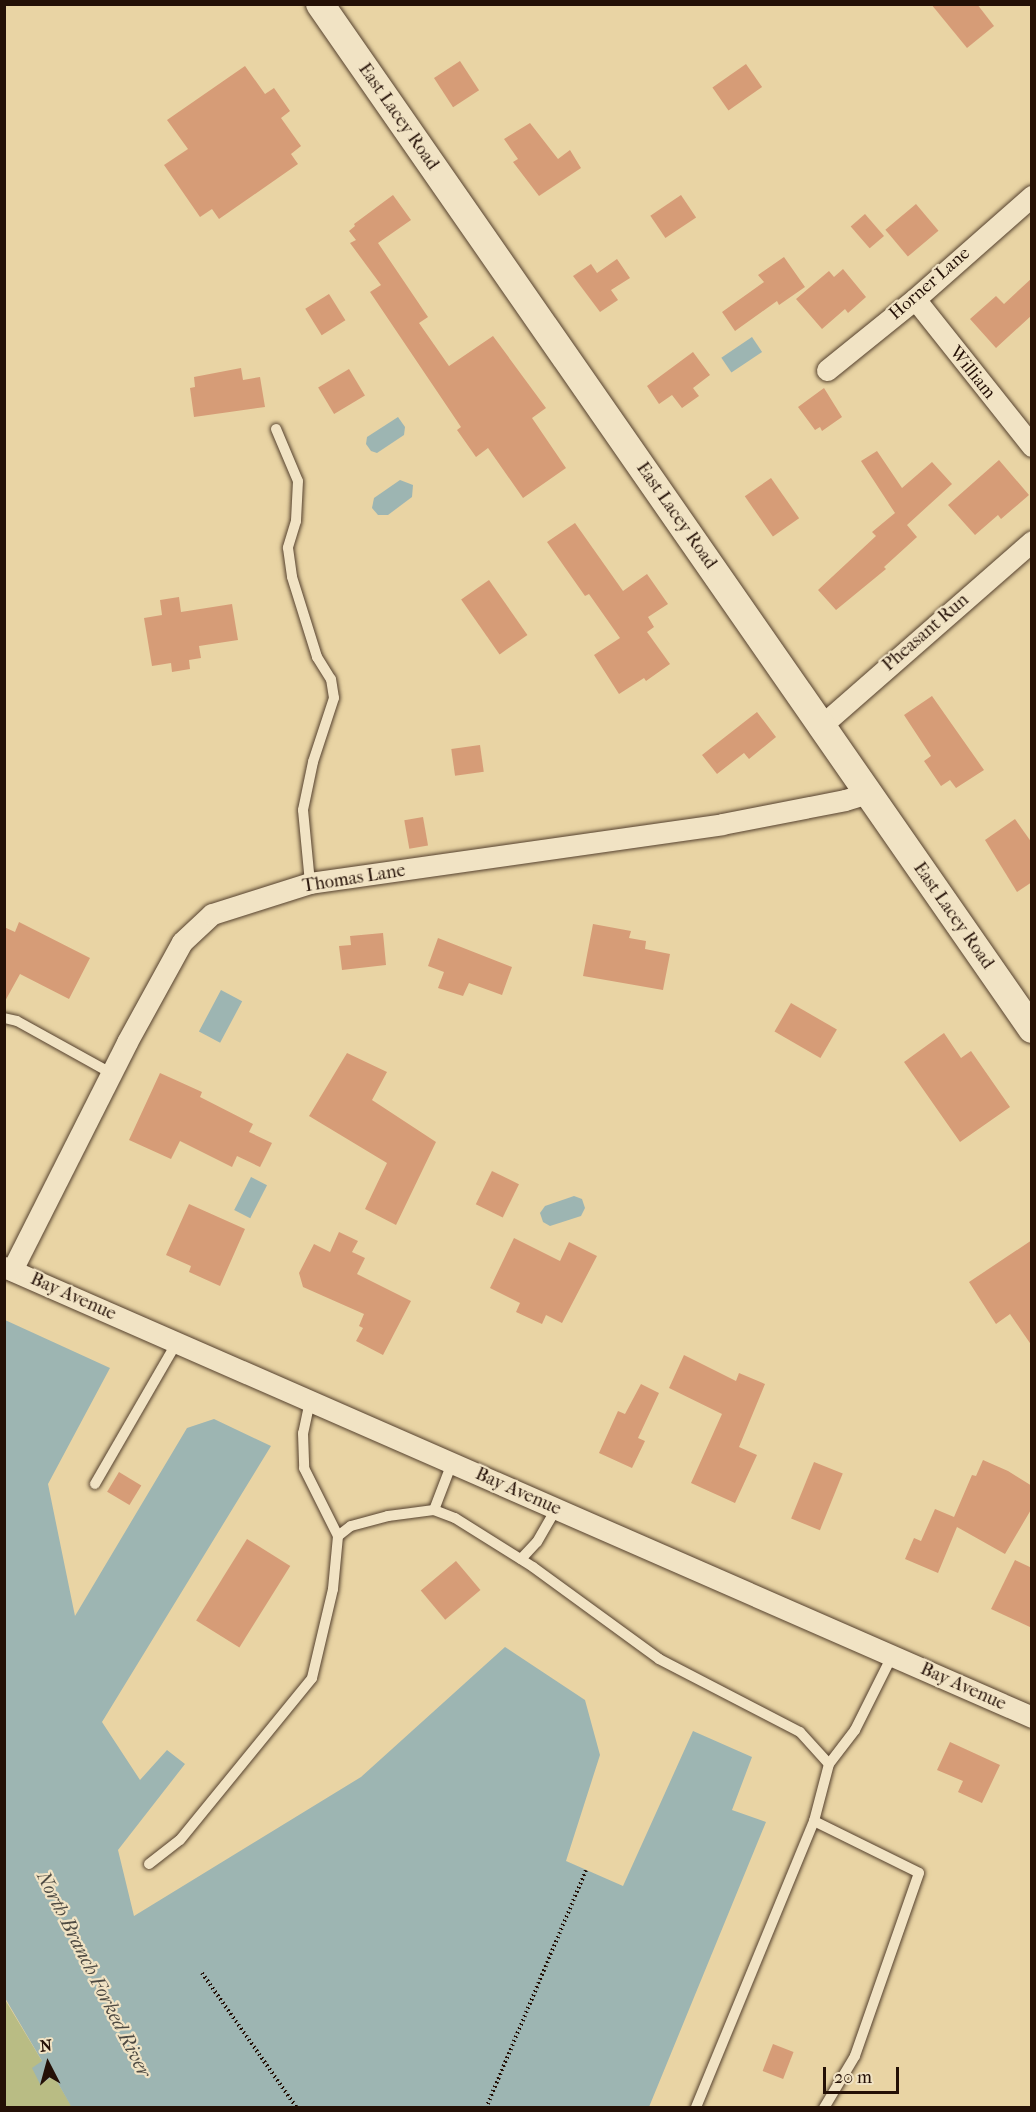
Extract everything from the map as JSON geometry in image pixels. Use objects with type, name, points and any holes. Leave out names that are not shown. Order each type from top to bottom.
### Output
[{"type":"street","name":"East Lacey Road","points":[[320,4],[1032,1029]]},
{"type":"street","name":"Horner Lane","points":[[827,370],[915,299],[1032,196]]},
{"type":"street","name":"William","points":[[915,299],[1032,446]]},
{"type":"street","name":"Pheasant Run","points":[[822,725],[1032,541]]},
{"type":"street","name":"Thomas Lane","points":[[8,1268],[182,942],[212,914],[310,883],[722,824],[845,800],[867,793]]},
{"type":"street","name":"Bay Avenue","points":[[8,1268],[1032,1718]]},
{"type":"lane","points":[[276,429],[298,481],[296,521],[288,548],[292,577],[317,657],[331,679],[334,698],[313,762],[303,810],[310,883]]},
{"type":"lane","points":[[4,1018],[17,1021],[111,1073]]},
{"type":"lane","points":[[95,1484],[177,1342]]},
{"type":"lane","points":[[149,1864],[180,1840],[312,1678],[333,1589],[338,1536],[304,1468],[303,1433],[310,1401]]},
{"type":"lane","points":[[434,1510],[452,1463]]},
{"type":"lane","points":[[521,1559],[543,1534],[556,1509]]},
{"type":"lane","points":[[338,1536],[351,1526],[388,1516],[434,1510],[455,1518],[521,1559],[659,1659],[800,1732],[829,1764]]},
{"type":"lane","points":[[696,2108],[814,1821],[829,1764],[855,1730],[892,1656]]},
{"type":"lane","points":[[814,1821],[919,1873],[855,2056],[824,2108]]},
{"type":"path","points":[[486,2108],[586,1870]]},
{"type":"path","points":[[202,1973],[297,2108]]},
{"type":"green space","points":[[4,1998],[42,2061],[40,2084],[54,2076],[72,2107],[5,2107]]},
{"type":"water","points":[[752,337],[762,352],[731,373],[721,358]]},
{"type":"water","points":[[398,417],[405,427],[404,435],[377,453],[371,451],[366,444],[367,437]]},
{"type":"water","points":[[400,480],[413,485],[412,497],[388,515],[378,515],[372,508],[374,498]]},
{"type":"water","points":[[221,990],[242,1001],[220,1043],[199,1031]]},
{"type":"water","points":[[251,1177],[267,1185],[250,1218],[234,1210]]},
{"type":"water","points":[[574,1196],[582,1199],[585,1208],[581,1216],[550,1226],[543,1222],[540,1213],[545,1206]]},
{"type":"water","name":"North Branch Forked River","points":[[5,1320],[110,1368],[48,1484],[75,1616],[187,1428],[214,1419],[271,1446],[102,1722],[140,1780],[167,1750],[185,1764],[118,1850],[134,1916],[361,1777],[505,1647],[585,1700],[600,1755],[566,1861],[623,1886],[693,1731],[752,1757],[732,1810],[766,1822],[649,2107],[72,2108],[54,2076],[40,2084],[32,2068],[42,2061],[5,1998]]},
{"type":"building","points":[[931,4],[977,4],[994,26],[967,48]]},
{"type":"building","points":[[460,61],[479,90],[453,107],[434,78]]},
{"type":"building","points":[[746,64],[762,87],[728,110],[712,88]]},
{"type":"building","points":[[245,66],[265,94],[274,88],[290,111],[281,118],[301,146],[291,154],[298,164],[219,219],[212,209],[200,217],[164,165],[188,149],[167,120]]},
{"type":"building","points":[[530,123],[558,159],[570,150],[581,168],[539,196],[513,162],[518,159],[504,139]]},
{"type":"building","points":[[393,195],[411,220],[378,243],[428,317],[419,323],[449,366],[493,336],[546,408],[532,418],[566,468],[523,498],[488,448],[476,457],[457,430],[461,427],[370,292],[381,285],[350,243],[356,240],[349,231],[355,226],[354,224]]},
{"type":"building","points":[[681,195],[696,217],[665,238],[650,216]]},
{"type":"building","points":[[916,204],[938,231],[908,257],[885,230]]},
{"type":"building","points":[[865,214],[884,236],[870,248],[851,226]]},
{"type":"building","points":[[784,257],[805,287],[779,305],[777,301],[735,331],[722,312],[764,282],[758,275]]},
{"type":"building","points":[[617,259],[630,278],[611,290],[618,300],[600,312],[573,276],[591,264],[597,273]]},
{"type":"building","points":[[843,269],[866,297],[848,313],[845,309],[822,329],[796,299],[829,271],[834,277]]},
{"type":"building","points":[[1032,278],[1032,315],[996,348],[970,319],[996,296],[1004,304]]},
{"type":"building","points":[[329,294],[345,320],[322,335],[305,309]]},
{"type":"building","points":[[693,352],[710,375],[693,388],[699,396],[682,408],[672,395],[659,404],[647,386]]},
{"type":"building","points":[[241,368],[243,380],[260,377],[265,407],[194,417],[190,388],[195,387],[194,377]]},
{"type":"building","points":[[349,369],[365,396],[334,414],[318,388]]},
{"type":"building","points":[[824,388],[842,417],[822,431],[820,427],[815,430],[798,407]]},
{"type":"building","points":[[877,451],[902,488],[932,462],[952,484],[907,525],[917,537],[884,567],[886,569],[836,610],[818,590],[876,536],[872,532],[895,513],[861,461]]},
{"type":"building","points":[[999,460],[1029,495],[1001,519],[998,515],[975,535],[948,505]]},
{"type":"building","points":[[771,478],[799,518],[773,536],[745,496]]},
{"type":"building","points":[[575,523],[623,591],[647,574],[668,604],[648,617],[654,627],[647,632],[670,664],[646,681],[644,678],[619,694],[594,655],[620,638],[589,594],[585,596],[547,542]]},
{"type":"building","points":[[489,580],[527,635],[500,654],[461,600]]},
{"type":"building","points":[[179,597],[181,612],[232,604],[238,640],[199,646],[201,658],[189,660],[190,669],[172,672],[171,663],[152,666],[144,618],[162,615],[160,600]]},
{"type":"building","points":[[932,696],[984,770],[956,788],[950,780],[941,786],[924,761],[931,756],[904,715]]},
{"type":"building","points":[[757,712],[776,737],[749,759],[744,753],[717,774],[702,755]]},
{"type":"building","points":[[480,745],[484,772],[455,776],[451,749]]},
{"type":"building","points":[[423,817],[428,846],[409,849],[404,820]]},
{"type":"building","points":[[1015,819],[1032,843],[1032,882],[1017,892],[985,840]]},
{"type":"building","points":[[19,922],[90,958],[69,999],[20,974],[4,1003],[4,927],[15,932]]},
{"type":"building","points":[[593,924],[631,931],[629,938],[646,941],[645,949],[670,954],[663,990],[583,976]]},
{"type":"building","points":[[383,933],[386,965],[342,970],[339,946],[351,945],[350,936]]},
{"type":"building","points":[[438,938],[512,967],[502,995],[469,983],[463,996],[438,988],[444,972],[428,966]]},
{"type":"building","points":[[791,1003],[837,1030],[820,1058],[774,1032]]},
{"type":"building","points":[[944,1033],[961,1058],[971,1051],[1010,1107],[960,1142],[904,1062]]},
{"type":"building","points":[[347,1053],[387,1072],[372,1100],[436,1142],[396,1225],[365,1209],[387,1163],[309,1116]]},
{"type":"building","points":[[160,1073],[202,1092],[200,1097],[253,1124],[249,1132],[272,1143],[260,1167],[237,1156],[232,1167],[180,1141],[171,1159],[129,1140]]},
{"type":"building","points":[[492,1171],[519,1184],[503,1217],[476,1204]]},
{"type":"building","points":[[189,1204],[245,1229],[220,1286],[189,1272],[191,1266],[166,1255]]},
{"type":"building","points":[[339,1232],[358,1241],[352,1252],[365,1258],[357,1274],[411,1301],[383,1355],[356,1341],[363,1328],[359,1326],[364,1314],[303,1287],[299,1273],[314,1244],[330,1252]]},
{"type":"building","points":[[514,1238],[560,1261],[569,1242],[597,1256],[562,1323],[546,1315],[542,1324],[516,1312],[520,1303],[490,1288]]},
{"type":"building","points":[[1032,1240],[1032,1346],[1010,1314],[996,1324],[969,1282]]},
{"type":"building","points":[[684,1355],[736,1381],[739,1373],[765,1384],[739,1447],[757,1455],[735,1503],[691,1483],[722,1414],[669,1388]]},
{"type":"building","points":[[641,1384],[659,1393],[638,1438],[645,1441],[632,1468],[599,1453],[618,1411],[625,1414]]},
{"type":"building","points":[[983,1460],[1008,1471],[1032,1486],[1032,1508],[1005,1554],[957,1527],[938,1573],[905,1559],[914,1538],[921,1541],[935,1509],[954,1517],[972,1475],[976,1476]]},
{"type":"building","points":[[814,1462],[843,1474],[820,1530],[791,1519]]},
{"type":"building","points":[[119,1472],[141,1485],[129,1505],[107,1492]]},
{"type":"building","points":[[247,1539],[290,1566],[239,1647],[196,1620]]},
{"type":"building","points":[[1015,1560],[1032,1568],[1032,1628],[991,1609]]},
{"type":"building","points":[[456,1561],[480,1590],[445,1620],[421,1591]]},
{"type":"building","points":[[950,1742],[1000,1765],[982,1803],[958,1792],[963,1781],[937,1770]]},
{"type":"building","points":[[773,2044],[794,2052],[783,2079],[763,2071]]}]
